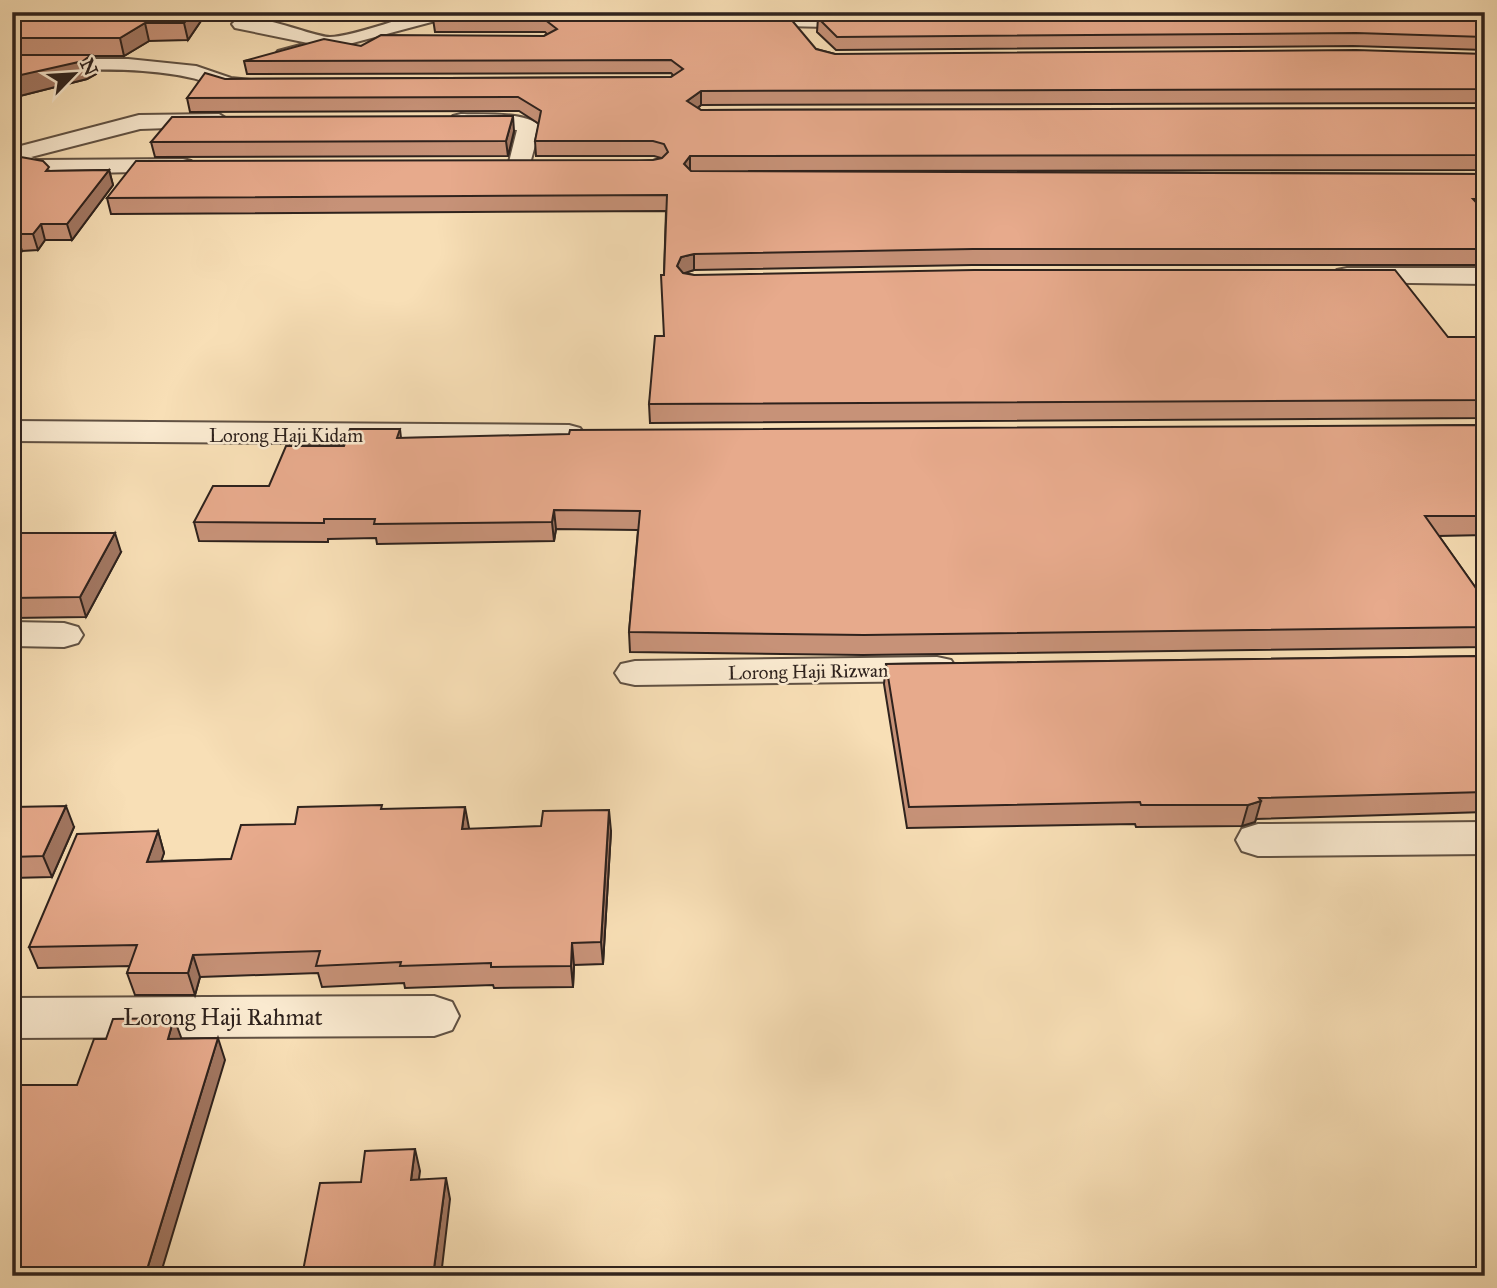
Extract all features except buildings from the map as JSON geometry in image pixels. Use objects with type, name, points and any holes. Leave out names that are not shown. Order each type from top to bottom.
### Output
[{"type":"street","points":[[155,90],[451,13]]},
{"type":"street","points":[[719,21],[893,22]]},
{"type":"street","points":[[796,23],[815,44]]},
{"type":"street","points":[[243,24],[289,31],[329,43]]},
{"type":"street","points":[[362,35],[392,42],[415,42]]},
{"type":"street","points":[[12,65],[128,65],[181,70],[228,84],[267,85]]},
{"type":"street","points":[[12,157],[139,122],[244,121]]},
{"type":"street","points":[[436,121],[525,124],[529,127],[520,166]]},
{"type":"street","points":[[12,157],[35,167],[201,166]]},
{"type":"street","points":[[492,166],[546,166]]},
{"type":"street","points":[[1322,276],[1485,276]]},
{"type":"street","name":"Lorong Haji Kidam","points":[[12,431],[273,435],[594,435]]},
{"type":"street","points":[[12,635],[65,635]]},
{"type":"street","name":"Lorong Haji Rizwan","points":[[635,674],[969,669]]},
{"type":"street","points":[[1258,840],[1485,838]]},
{"type":"street","name":"Lorong Haji Rahmat","points":[[12,1018],[434,1016]]}]
